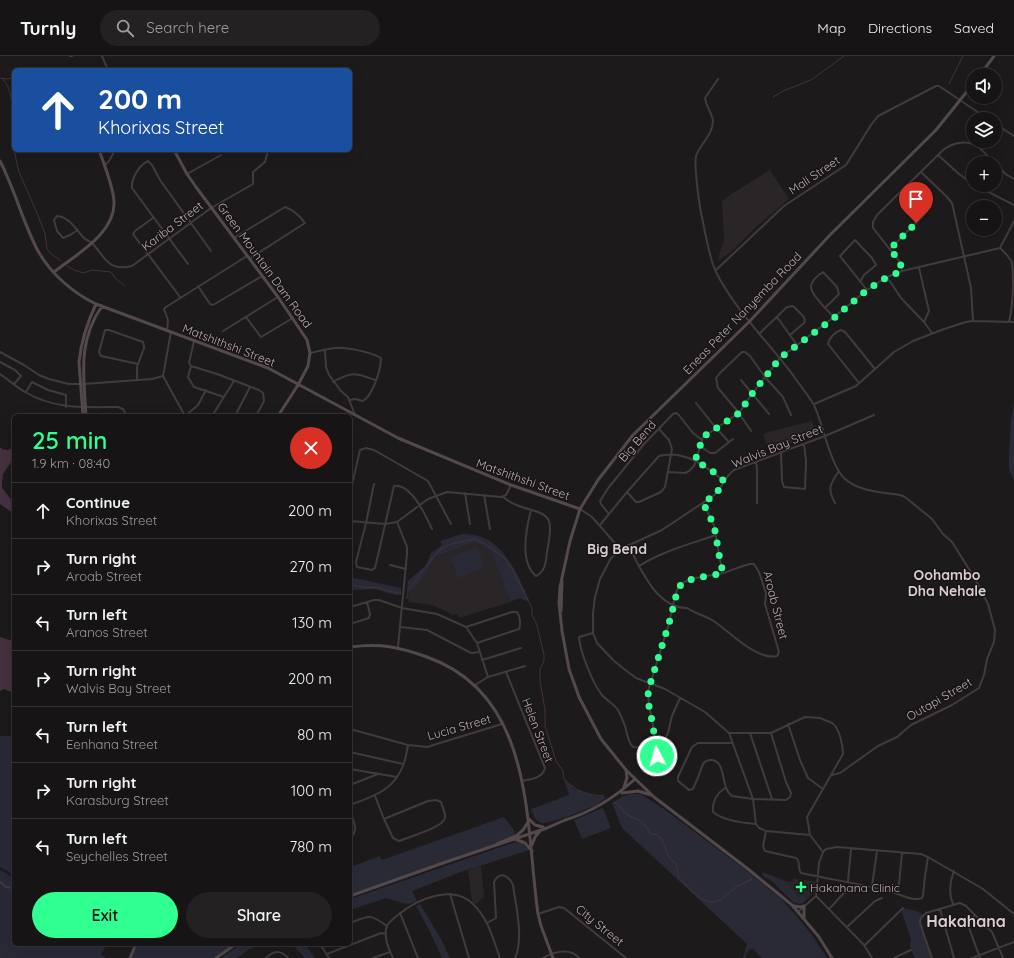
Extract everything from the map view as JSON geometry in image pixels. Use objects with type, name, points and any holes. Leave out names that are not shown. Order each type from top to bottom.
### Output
[{"type":"main road","points":[[985,68],[994,56]]},
{"type":"main road","name":"Eneas Peter Nanyemba Road","points":[[635,779],[601,739],[579,697],[568,663],[561,619],[559,594],[570,541],[580,509],[598,480],[633,435],[749,322],[829,236],[936,130],[966,93]]},
{"type":"main road","points":[[54,272],[101,235],[109,225],[114,200],[100,152]]},
{"type":"main road","name":"Green Mountain Dam Road","points":[[175,152],[187,174],[211,208],[278,297],[308,340],[310,353]]},
{"type":"main road","name":"Matshithshi Street","points":[[0,161],[37,248],[54,272],[74,291],[96,304],[268,368],[398,438],[512,485],[580,509]]},
{"type":"main road","points":[[86,414],[80,354],[88,319],[96,304]]},
{"type":"main road","points":[[82,385],[84,353],[90,326],[102,306]]},
{"type":"main road","points":[[279,414],[308,366],[310,353]]},
{"type":"main road","points":[[83,414],[84,407]]},
{"type":"main road","points":[[352,647],[375,645],[398,647],[440,662],[456,670],[475,685],[491,704],[504,724],[517,759],[522,781],[529,820],[538,914],[553,958]]},
{"type":"main road","points":[[622,791],[626,780],[626,770]]},
{"type":"main road","points":[[352,895],[565,820],[598,806],[622,791],[635,779],[654,797],[743,864],[792,905],[819,937],[832,958]]},
{"type":"main road","points":[[619,793],[638,791],[654,797]]},
{"type":"main road","points":[[529,820],[542,828]]},
{"type":"main road","points":[[515,838],[523,830],[529,820]]},
{"type":"main road","points":[[532,849],[535,837],[542,828]]},
{"type":"main road","points":[[515,838],[525,843],[532,849]]},
{"type":"main road","points":[[792,905],[798,907],[804,906],[804,918]]},
{"type":"main road","points":[[130,958],[135,946]]},
{"type":"main road","points":[[216,958],[233,946]]},
{"type":"street","points":[[102,56],[107,68]]},
{"type":"street","name":"Outapi Street","points":[[718,79],[705,98],[712,118],[711,129],[696,157],[699,201],[715,270],[749,322],[780,358],[814,404],[838,471],[851,483],[863,489],[897,495],[904,498],[932,519],[955,546],[987,600],[994,626],[995,638],[987,659],[983,680],[979,688],[952,705],[911,725],[897,737],[878,746],[840,773],[832,775]]},
{"type":"street","name":"Mali Street","points":[[715,270],[784,206],[846,165],[871,125],[882,113],[913,99],[936,86],[939,86],[960,100]]},
{"type":"street","points":[[960,100],[978,112]]},
{"type":"street","points":[[1002,128],[1014,136]]},
{"type":"street","points":[[902,271],[900,262],[873,228],[873,222],[877,215],[948,146],[956,143],[976,145],[987,156]]},
{"type":"street","points":[[104,166],[110,161],[115,152]]},
{"type":"street","name":"Kariba Street","points":[[78,230],[70,236],[63,238],[57,231],[54,220],[58,216],[66,219],[78,230],[85,239],[91,243],[108,263],[117,267],[132,266],[211,208],[253,184],[253,172],[265,162],[268,152]]},
{"type":"street","points":[[187,174],[222,155]]},
{"type":"street","points":[[938,155],[966,179]]},
{"type":"street","points":[[188,264],[134,191],[132,185],[138,169],[144,162],[148,161],[152,165],[160,180],[190,224],[211,251]]},
{"type":"street","points":[[1002,171],[1014,179]]},
{"type":"street","points":[[921,172],[952,203],[970,288],[973,307],[973,321]]},
{"type":"street","points":[[890,249],[922,218],[927,211],[925,206],[907,185]]},
{"type":"street","points":[[990,192],[1014,204]]},
{"type":"street","points":[[234,238],[286,207],[303,219],[305,223],[249,259]]},
{"type":"street","points":[[154,217],[133,233],[180,297]]},
{"type":"street","points":[[668,472],[688,473],[695,461],[702,440],[707,434],[739,413],[780,358],[834,318],[867,290],[887,277],[902,271],[1000,248],[1014,222]]},
{"type":"street","points":[[860,282],[864,275],[876,265],[872,258],[855,240],[840,256],[860,282],[867,290]]},
{"type":"street","points":[[1000,248],[1013,261],[1013,294],[1009,322]]},
{"type":"street","points":[[184,414],[163,376],[169,331],[168,320],[164,309],[180,297],[247,256]]},
{"type":"street","points":[[919,268],[929,313],[924,322]]},
{"type":"street","points":[[825,308],[839,294],[837,287],[822,272],[813,282],[811,288],[825,308],[834,318]]},
{"type":"street","points":[[198,286],[213,306],[262,276]]},
{"type":"street","points":[[887,277],[901,298],[924,322],[933,334]]},
{"type":"street","points":[[223,331],[278,297]]},
{"type":"street","points":[[759,334],[791,305],[803,316],[805,322],[790,335]]},
{"type":"street","points":[[246,317],[261,337],[293,318]]},
{"type":"street","points":[[777,317],[797,345]]},
{"type":"street","points":[[1009,322],[1014,319]]},
{"type":"street","points":[[814,404],[849,390],[901,348],[933,334],[956,325],[973,321],[999,323],[1014,322]]},
{"type":"street","points":[[137,380],[138,364],[144,346],[142,342],[109,330],[104,330],[99,352],[101,356],[138,364]]},
{"type":"street","points":[[859,383],[828,344],[828,340],[834,334],[841,330],[845,332],[875,369]]},
{"type":"street","points":[[194,340],[189,363],[190,366],[188,377],[191,384],[194,387],[224,397]]},
{"type":"street","points":[[310,353],[335,348],[345,348],[378,356],[381,360],[370,395],[364,401],[355,399],[350,400]]},
{"type":"street","points":[[325,350],[326,367],[333,382],[350,400],[356,416]]},
{"type":"street","points":[[0,352],[49,379],[69,384],[82,385],[152,379],[163,376]]},
{"type":"street","points":[[751,431],[739,413],[718,388],[716,382],[717,376],[742,352],[745,352],[750,356],[765,377],[783,397],[792,415]]},
{"type":"street","points":[[0,362],[15,370],[21,376],[14,384]]},
{"type":"street","points":[[190,366],[260,390],[264,397],[263,405],[257,414]]},
{"type":"street","points":[[0,374],[26,392],[48,402],[66,406],[118,407],[123,409],[125,414]]},
{"type":"street","points":[[333,382],[352,374],[361,375],[375,380]]},
{"type":"street","points":[[741,380],[770,414]]},
{"type":"street","points":[[213,414],[234,381]]},
{"type":"street","points":[[26,392],[32,382],[48,390],[66,395],[66,406]]},
{"type":"street","points":[[235,414],[251,387]]},
{"type":"street","points":[[187,414],[198,405],[206,390]]},
{"type":"street","points":[[696,403],[729,442]]},
{"type":"street","name":"Big Bend","points":[[609,514],[600,502],[609,487],[644,444],[673,414],[677,413],[693,433],[702,440]]},
{"type":"street","name":"Walvis Bay Street","points":[[593,633],[593,613],[597,587],[607,563],[621,550],[628,545],[662,530],[716,494],[724,481],[734,470],[874,416]]},
{"type":"street","points":[[627,492],[636,502],[643,501],[664,489],[672,449],[669,440],[659,429]]},
{"type":"street","points":[[700,446],[710,453],[715,453],[733,439]]},
{"type":"street","points":[[780,453],[782,481],[784,487],[805,489],[806,457],[804,444]]},
{"type":"street","points":[[352,486],[360,452],[366,448],[378,452],[425,479],[436,495],[451,524]]},
{"type":"street","points":[[600,525],[659,456],[671,455],[695,461],[710,469],[724,481]]},
{"type":"street","points":[[756,462],[757,503]]},
{"type":"street","points":[[835,503],[830,494],[830,489],[838,471]]},
{"type":"street","points":[[374,484],[356,564],[359,568],[372,570],[375,568],[394,486],[399,487],[413,495],[432,529]]},
{"type":"street","points":[[503,497],[512,485]]},
{"type":"street","points":[[352,521],[385,524],[397,522],[419,504],[436,495],[447,492],[503,497],[516,505],[531,510],[545,516],[549,520],[545,565],[541,572],[536,576],[529,568],[525,556],[531,510]]},
{"type":"street","points":[[465,493],[470,524]]},
{"type":"street","points":[[484,495],[490,530]]},
{"type":"street","points":[[703,503],[714,525],[723,573]]},
{"type":"street","points":[[580,509],[588,513],[621,550]]},
{"type":"street","points":[[397,522],[407,547],[404,596],[398,647]]},
{"type":"street","points":[[639,566],[649,560],[676,549],[716,535]]},
{"type":"street","points":[[628,545],[639,566],[659,596],[666,602],[674,605],[648,691],[648,700],[659,767]]},
{"type":"street","name":"Aroab Street","points":[[754,564],[759,572],[766,593],[765,604],[779,652],[777,656],[771,658],[765,656],[741,643],[715,622],[688,608],[682,608],[674,605],[678,588],[683,583],[692,579],[723,573],[754,564]]},
{"type":"street","points":[[390,565],[406,569]]},
{"type":"street","points":[[352,606],[379,600],[402,608],[438,614],[466,627],[477,643],[488,677]]},
{"type":"street","points":[[352,623],[369,618],[370,614],[367,602]]},
{"type":"street","points":[[466,627],[512,612],[517,612],[520,624],[519,629],[477,643]]},
{"type":"street","points":[[400,627],[427,630],[471,652],[479,652]]},
{"type":"street","points":[[680,698],[672,716],[668,733],[663,742],[643,748],[632,746],[628,740],[618,710],[613,703],[605,699],[597,689],[588,667],[579,637],[593,633],[597,643],[613,660],[636,678],[650,682],[665,689],[705,712],[729,733],[753,799],[756,824]]},
{"type":"street","points":[[482,660],[521,648]]},
{"type":"street","points":[[475,685],[488,677],[525,666]]},
{"type":"street","name":"Helen Street","points":[[506,672],[545,768],[540,776],[522,781]]},
{"type":"street","points":[[729,733],[771,733],[788,724],[809,716],[820,718],[835,724],[843,752],[832,775],[807,817],[810,835],[823,852]]},
{"type":"street","name":"Lucia Street","points":[[352,730],[408,745],[423,747],[433,746],[504,724]]},
{"type":"street","points":[[788,724],[800,760],[808,778],[823,789]]},
{"type":"street","points":[[750,733],[772,799]]},
{"type":"street","points":[[732,743],[695,744],[692,747],[678,777],[678,781],[690,790],[693,789],[703,763],[707,760],[713,760],[717,762],[722,770],[726,788],[730,795],[753,799],[786,800],[790,797],[791,793],[786,782],[771,733]]},
{"type":"street","points":[[352,804],[375,796],[387,789],[404,764],[408,745]]},
{"type":"street","points":[[352,752],[404,764]]},
{"type":"street","points":[[352,769],[396,777]]},
{"type":"street","points":[[352,784],[379,774]]},
{"type":"street","points":[[726,788],[718,792],[715,797],[712,807],[713,812],[726,819],[756,824],[766,831],[810,835]]},
{"type":"street","points":[[375,796],[384,819],[393,838],[399,841],[439,825],[445,818],[445,813],[439,800],[432,800],[384,819]]},
{"type":"street","points":[[352,817],[356,828],[352,835]]},
{"type":"street","points":[[766,831],[763,846],[765,851],[796,858],[798,861],[798,868],[801,873],[872,886],[906,898],[922,898],[924,876],[928,857]]},
{"type":"street","points":[[798,912],[816,896],[819,863],[823,852],[826,849],[831,848],[920,854],[954,871],[983,889],[1014,914]]},
{"type":"street","points":[[848,881],[851,849]]},
{"type":"street","points":[[872,886],[877,851]]},
{"type":"street","points":[[898,894],[902,853]]},
{"type":"street","points":[[953,904],[950,887],[954,871]]},
{"type":"street","points":[[487,923],[496,918],[494,882],[500,875],[507,876],[513,885],[520,939],[515,958]]},
{"type":"street","points":[[0,882],[6,887],[12,888]]},
{"type":"street","points":[[829,909],[843,894],[856,887],[858,883]]},
{"type":"street","points":[[450,894],[469,958]]},
{"type":"street","points":[[393,958],[386,934],[387,926],[400,913],[418,902],[432,897],[450,894],[469,901],[478,910],[487,923],[500,958]]},
{"type":"street","points":[[816,896],[864,945],[872,958]]},
{"type":"street","points":[[847,927],[874,901],[882,898]]},
{"type":"street","points":[[932,958],[923,932],[921,918],[926,913],[953,904],[962,903],[992,932],[1003,958]]},
{"type":"street","name":"City Street","points":[[538,914],[559,907],[564,908],[626,958]]},
{"type":"street","points":[[864,945],[903,908]]},
{"type":"street","points":[[940,908],[954,958]]},
{"type":"street","points":[[400,913],[418,958]]},
{"type":"street","points":[[975,915],[968,925],[979,957]]},
{"type":"street","points":[[352,922],[370,916],[376,918],[387,926]]},
{"type":"street","points":[[352,944],[381,933],[386,934]]},
{"type":"street","points":[[972,958],[979,957],[1014,942]]},
{"type":"street","points":[[321,946],[329,958]]},
{"type":"street","points":[[327,954],[348,946]]},
{"type":"street","points":[[894,958],[910,950]]},
{"type":"street","points":[[543,958],[551,954],[564,951],[573,953],[579,958]]},
{"type":"street","points":[[266,958],[273,953],[278,952],[282,953],[288,958]]},
{"type":"street","points":[[374,958],[390,952]]},
{"type":"shaded area","points":[[770,170],[789,199],[755,228],[733,250],[717,262],[724,240],[722,201]]},
{"type":"shaded area","points":[[1014,401],[1014,481],[1009,469],[1009,453]]},
{"type":"shaded area","points":[[812,421],[816,434],[769,451],[763,435],[768,432]]},
{"type":"shaded area","points":[[0,447],[8,450],[12,448],[12,461],[3,474],[2,488],[12,500],[12,513],[0,504]]},
{"type":"shaded area","points":[[462,534],[475,535],[487,539],[496,546],[512,565],[529,600],[527,601],[519,598],[510,602],[491,551],[475,542],[436,557],[418,586],[409,592],[408,599],[406,599],[408,581],[426,565],[431,553],[442,545],[440,541]]},
{"type":"shaded area","points":[[475,542],[491,551],[510,602],[459,618],[457,614],[453,615],[433,605],[408,602],[409,592],[418,586],[436,557]]},
{"type":"shaded area","points":[[477,547],[485,567],[458,578],[450,558]]},
{"type":"shaded area","points":[[352,577],[401,588],[401,595],[395,595],[375,589],[353,590]]},
{"type":"shaded area","points":[[0,637],[12,640],[12,692],[4,689],[0,691]]},
{"type":"shaded area","points":[[0,736],[12,736],[12,874],[0,867]]},
{"type":"shaded area","points":[[564,779],[574,789],[594,796],[606,797],[596,805],[578,813],[546,823],[538,821],[531,809],[569,795]]},
{"type":"shaded area","points":[[641,794],[664,809],[746,870],[780,898],[812,935],[827,958],[762,958],[753,949],[750,949],[746,954],[746,958],[743,958],[747,944],[622,828],[612,803],[623,796]]},
{"type":"shaded area","points":[[603,808],[611,828],[582,839],[574,820]]},
{"type":"shaded area","points":[[504,817],[514,830],[515,837],[352,895],[352,866],[380,856],[382,860]]},
{"type":"shaded area","points":[[515,842],[522,843],[529,850],[461,872],[412,891],[417,901],[409,904],[386,898],[352,909],[352,898]]},
{"type":"shaded area","points":[[481,866],[484,897],[476,904],[472,901],[468,870]]},
{"type":"shaded area","points":[[0,870],[12,877],[12,946],[104,946],[105,948],[101,954],[106,958],[0,958]]},
{"type":"shaded area","points":[[763,872],[785,881],[799,898],[802,896],[806,900],[801,904],[794,903],[771,880],[764,877],[762,874]]},
{"type":"shaded area","name":"Hakahana Clinic","points":[[793,878],[816,882],[815,892],[803,903],[794,903],[785,881],[792,882]]},
{"type":"shaded area","points":[[420,904],[441,939],[450,958],[442,958],[416,906]]},
{"type":"shaded area","points":[[903,908],[917,911],[923,915],[920,922],[932,958],[915,958],[911,950],[911,939],[902,913]]},
{"type":"shaded area","points":[[135,946],[233,946],[216,958],[130,958]]},
{"type":"shaded area","points":[[238,946],[256,946],[237,958],[221,958]]},
{"type":"shaded area","points":[[294,946],[306,946],[315,958],[305,958]]},
{"type":"waterway","points":[[773,97],[783,91],[811,80],[844,56]]},
{"type":"waterway","points":[[949,84],[963,56]]},
{"type":"waterway","points":[[0,78],[7,79],[12,78]]},
{"type":"waterway","points":[[3,79],[9,90],[12,104]]},
{"type":"waterway","points":[[14,152],[19,172],[45,234],[47,249],[61,261]]},
{"type":"waterway","points":[[67,266],[83,273],[92,270],[111,272],[116,279],[125,286]]},
{"type":"waterway","points":[[408,590],[435,555],[442,548],[454,543],[475,539],[490,547],[504,558],[512,569],[532,608],[532,615],[537,625],[544,655],[544,661],[540,669],[540,681],[545,710],[545,726],[556,761],[563,771],[564,779],[573,787],[587,794],[604,796]]},
{"type":"waterway","points":[[352,585],[401,593]]},
{"type":"waterway","points":[[614,802],[621,807],[624,812],[644,824],[650,833],[657,835],[662,840],[669,857],[676,864],[679,878],[697,896],[704,900],[712,902],[720,900],[736,887],[752,879]]},
{"type":"place","name":"Hakahana Clinic","points":[[801,887]]},
{"type":"district","name":"Big Bend","points":[[617,549]]},
{"type":"district","name":"Oohambo Dha Nehale","points":[[947,584]]},
{"type":"district","name":"Hakahana","points":[[966,921]]},
{"type":"route","points":[[657,756],[648,691],[657,664],[664,635],[670,620],[678,588],[683,583],[692,579],[723,573],[714,525],[703,503],[716,494],[724,481],[710,469],[695,461],[703,437],[739,413],[780,358],[834,318],[867,290],[887,277],[902,271],[900,262],[890,249],[916,223]]}]
